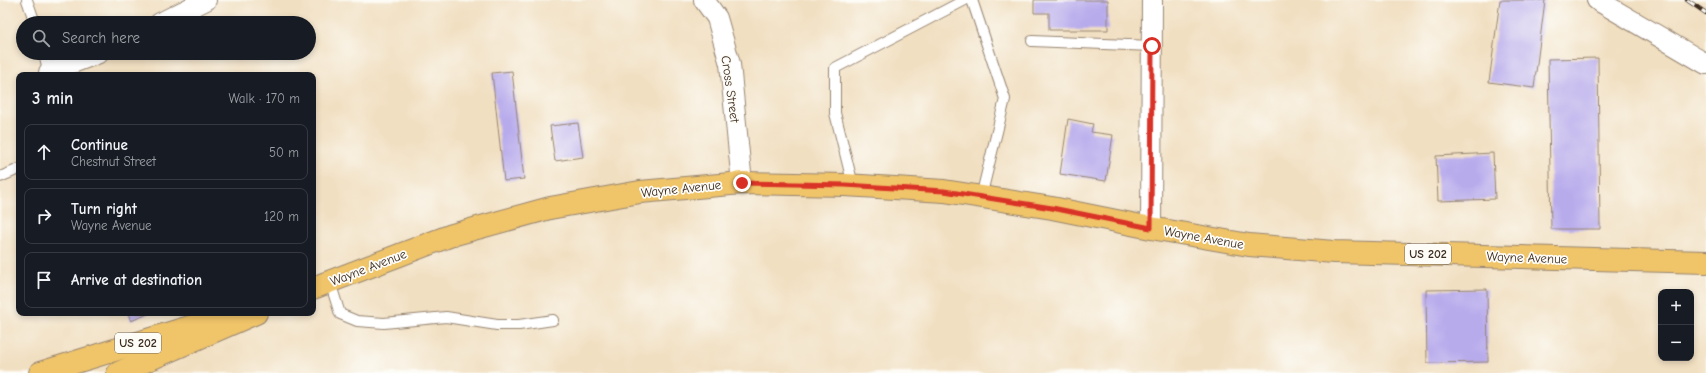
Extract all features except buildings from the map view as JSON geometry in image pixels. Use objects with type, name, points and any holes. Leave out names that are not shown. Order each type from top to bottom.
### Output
[{"type":"main road","name":"Wayne Avenue","points":[[321,285],[452,235],[550,208],[640,192],[742,183],[853,185],[944,191],[1052,208],[1151,228],[1249,245],[1334,252],[1706,262]]},
{"type":"main road","name":"US 202","points":[[40,373],[225,316]]},
{"type":"main road","name":"US 202","points":[[118,373],[249,316]]},
{"type":"street","points":[[174,16],[206,0]]},
{"type":"street","name":"Cross Street","points":[[704,0],[717,18],[730,64],[742,183]]},
{"type":"street","points":[[1151,228],[1152,0]]},
{"type":"street","points":[[1597,0],[1706,64]]},
{"type":"street","points":[[54,72],[82,60]]},
{"type":"lane","points":[[27,0],[33,16]]},
{"type":"lane","points":[[853,185],[835,113],[835,68],[965,0]]},
{"type":"lane","points":[[972,0],[1005,99],[981,197]]},
{"type":"lane","points":[[1032,41],[1152,46]]},
{"type":"lane","points":[[46,60],[49,72]]},
{"type":"lane","points":[[0,177],[16,170]]},
{"type":"lane","points":[[321,285],[340,314],[357,321],[384,323],[446,317],[497,325],[553,320]]},
{"type":"railway","points":[[1687,0],[1706,13]]},
{"type":"route","points":[[742,183],[845,185],[944,191],[1052,208],[1151,228],[1152,46]]}]
